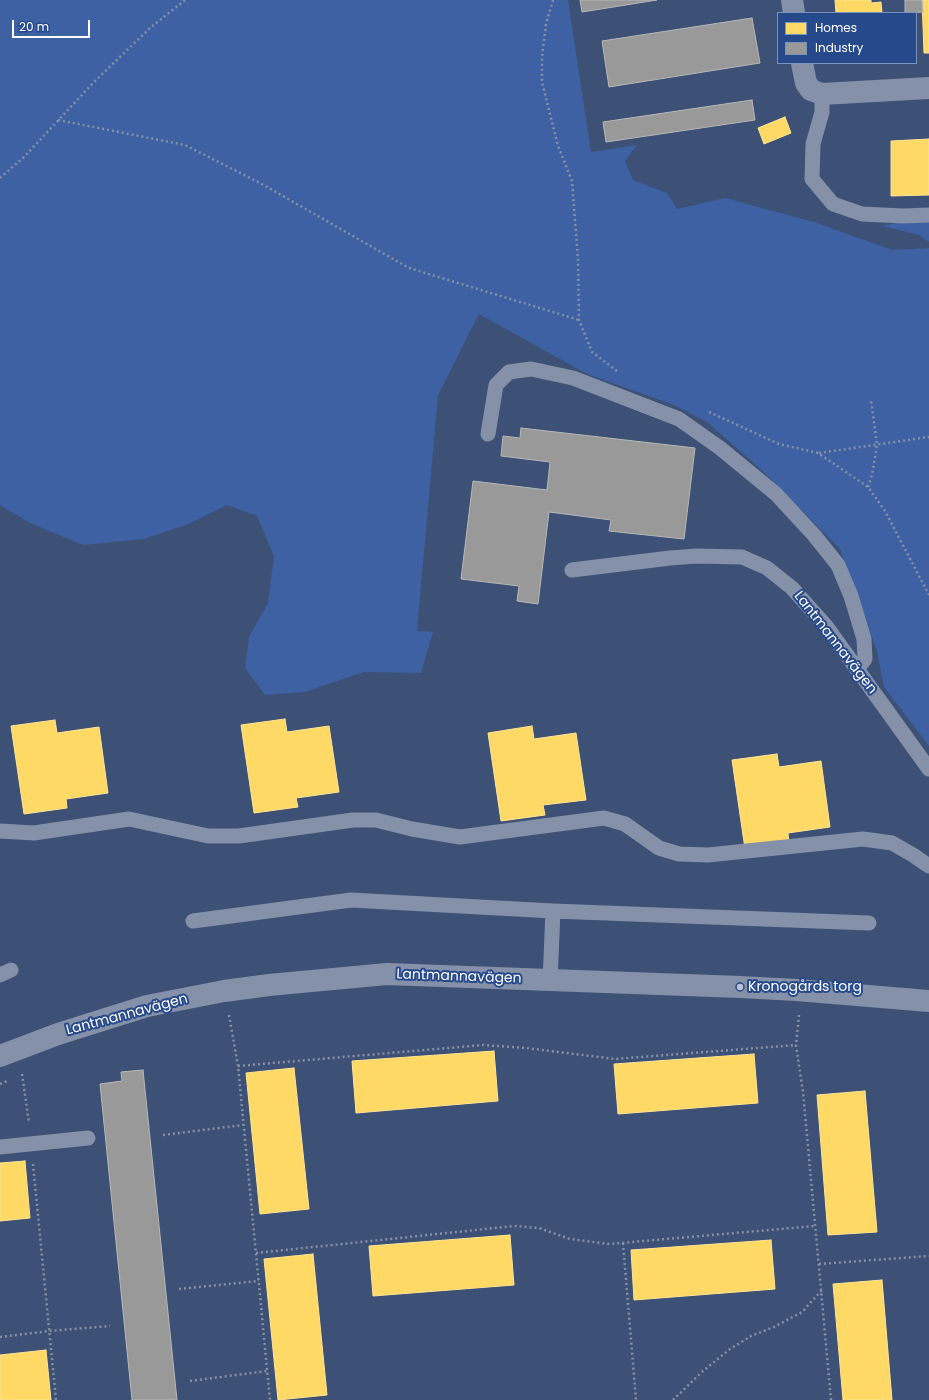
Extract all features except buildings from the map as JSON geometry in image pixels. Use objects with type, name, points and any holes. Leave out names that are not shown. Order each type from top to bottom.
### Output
[{"type":"street","points":[[792,0],[794,12]]},
{"type":"street","points":[[802,64],[806,83],[817,92],[929,88]]},
{"type":"street","name":"Lantmannavägen","points":[[0,1056],[58,1034],[147,1006],[224,990],[387,974],[783,989],[929,1001]]},
{"type":"lane","points":[[817,92],[822,112],[813,144],[812,179],[833,204],[862,214],[903,216],[929,214]]},
{"type":"lane","points":[[488,434],[496,385],[509,372],[531,369],[573,378],[679,420],[720,448],[776,494],[814,535],[838,564],[851,596],[864,639],[865,660],[857,669]]},
{"type":"lane","name":"Lantmannavägen","points":[[572,570],[697,556],[742,557],[768,568],[792,588],[826,626],[929,769]]},
{"type":"lane","points":[[0,831],[34,833],[129,819],[208,836],[239,836],[353,820],[376,820],[412,830],[460,837],[604,818],[625,824],[659,848],[678,854],[708,855],[864,838],[892,843],[929,866]]},
{"type":"lane","points":[[193,921],[350,900],[553,911],[868,923]]},
{"type":"lane","points":[[550,981],[553,911]]},
{"type":"lane","points":[[0,1147],[88,1138]]},
{"type":"path","points":[[0,178],[24,157],[94,82],[150,28],[185,0]]},
{"type":"path","points":[[553,0],[545,31],[542,57],[542,82],[558,146],[572,181],[578,259],[579,320],[592,352],[620,374]]},
{"type":"path","points":[[58,120],[185,145],[260,183],[409,268],[579,320]]},
{"type":"path","points":[[868,487],[872,475],[877,445],[871,400]]},
{"type":"path","points":[[706,411],[779,444],[818,454],[868,487],[885,511],[929,596]]},
{"type":"path","points":[[818,454],[929,437]]},
{"type":"path","points":[[224,990],[238,1066],[270,1400]]},
{"type":"path","points":[[223,1015],[236,1013]]},
{"type":"path","points":[[791,1015],[806,1015]]},
{"type":"path","points":[[799,1015],[796,1044],[803,1092],[815,1226],[820,1264],[831,1400]]},
{"type":"path","points":[[238,1066],[483,1045],[526,1048],[615,1059],[796,1044]]},
{"type":"path","points":[[17,1076],[22,1074],[31,1144],[56,1400]]},
{"type":"path","points":[[0,1084],[11,1079]]},
{"type":"path","points":[[163,1135],[244,1125]]},
{"type":"path","points":[[256,1253],[514,1226],[539,1228],[570,1239],[609,1244],[815,1226]]},
{"type":"path","points":[[623,1243],[636,1400]]},
{"type":"path","points":[[820,1264],[929,1256]]},
{"type":"path","points":[[180,1289],[259,1281]]},
{"type":"path","points":[[672,1400],[703,1371],[730,1349],[751,1336],[774,1327],[802,1312],[822,1290]]},
{"type":"path","points":[[0,1337],[110,1326]]},
{"type":"path","points":[[190,1381],[267,1372]]},
{"type":"shaded area","points":[[0,0],[568,0],[591,152],[637,145],[625,161],[633,180],[667,193],[677,209],[725,198],[814,222],[892,250],[929,248],[929,746],[884,687],[877,651],[840,549],[766,474],[707,422],[674,405],[587,374],[479,314],[438,395],[417,631],[433,632],[421,673],[364,672],[305,692],[265,695],[245,668],[249,637],[268,603],[274,556],[257,516],[227,505],[186,525],[144,539],[83,545],[30,523],[0,505]]},
{"type":"shaded area","points":[[929,220],[929,242],[919,235],[882,226],[906,221]]},
{"type":"place","name":"Kronogårds torg","points":[[740,987]]}]
